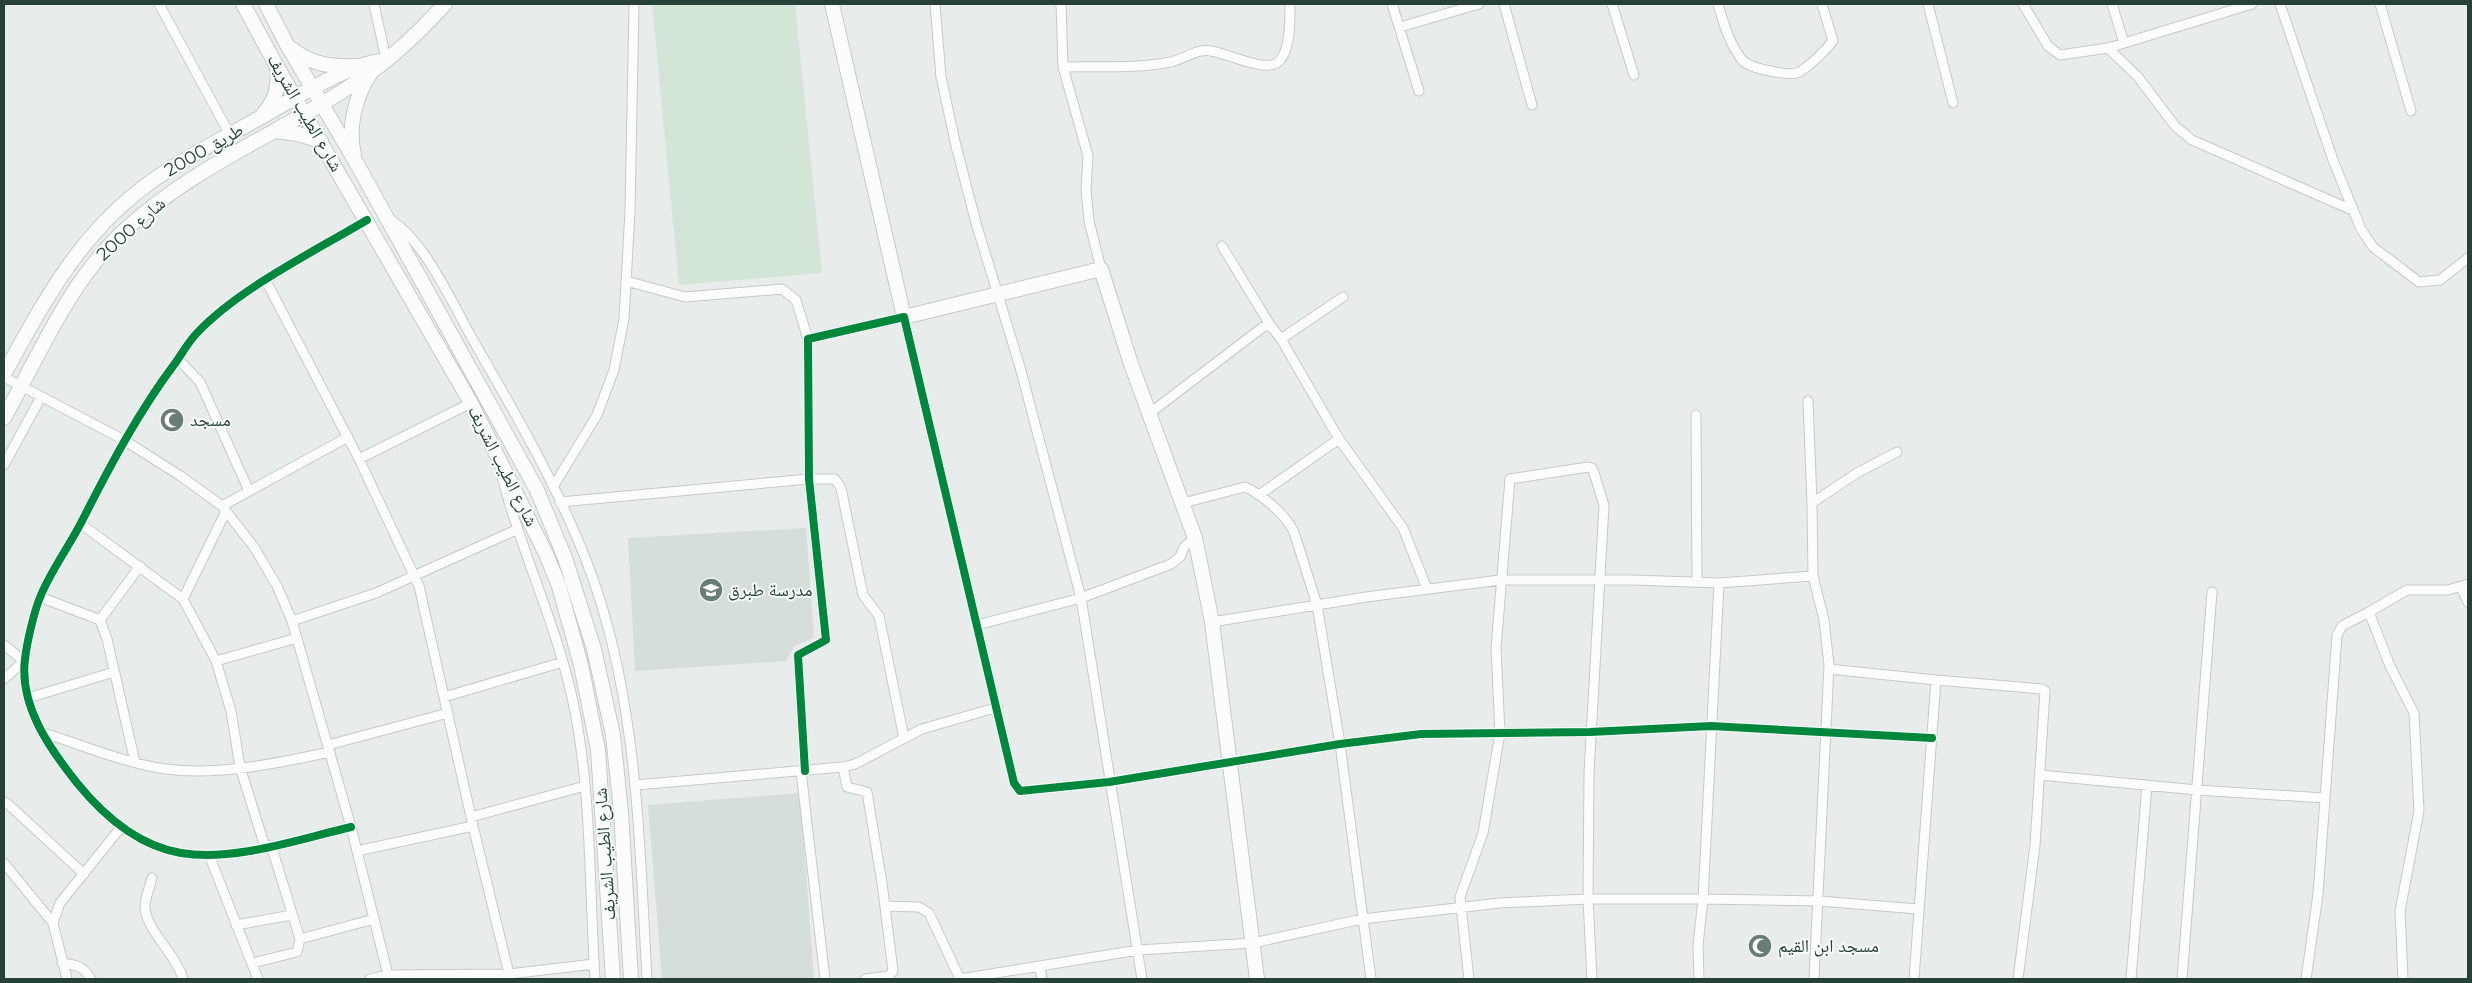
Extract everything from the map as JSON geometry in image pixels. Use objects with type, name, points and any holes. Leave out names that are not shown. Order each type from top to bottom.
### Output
[{"type":"main road","name":"شارع الطيب الشريف","points":[[243,4],[276,65],[471,403],[546,554],[559,586],[589,700],[599,764],[613,979]]},
{"type":"main road","name":"شارع الطيب الشريف","points":[[266,4],[286,43],[357,164],[536,490],[578,593],[597,658],[614,744],[621,812],[631,979]]},
{"type":"main road","points":[[286,43],[300,56],[321,65],[368,68],[384,60],[415,36],[446,4]]},
{"type":"main road","points":[[832,4],[904,317],[1101,269],[1150,414],[1195,538],[1212,622],[1257,979]]},
{"type":"main road","points":[[251,123],[263,115],[271,105],[276,92],[276,65]]},
{"type":"main road","name":"طريق 2000","points":[[4,376],[56,280],[77,252],[111,215],[151,182],[195,153],[313,88],[368,68]]},
{"type":"main road","points":[[357,164],[352,140],[354,119],[368,68]]},
{"type":"main road","name":"شارع 2000","points":[[4,418],[22,387],[65,302],[96,260],[125,229],[204,169],[322,104],[368,68]]},
{"type":"main road","points":[[275,131],[321,141]]},
{"type":"street","points":[[159,4],[230,135]]},
{"type":"street","points":[[374,4],[384,60]]},
{"type":"street","points":[[553,487],[597,415],[614,370],[624,319],[630,211],[634,4]]},
{"type":"street","points":[[935,4],[935,25],[941,77],[956,146],[976,224],[999,295],[1081,598],[1142,979]]},
{"type":"street","points":[[1061,4],[1063,67],[1088,156],[1086,190],[1089,221],[1101,269]]},
{"type":"street","points":[[1063,67],[1163,63],[1211,50],[1231,58],[1268,65],[1275,64],[1280,61],[1291,30],[1290,4]]},
{"type":"street","points":[[1392,4],[1419,91]]},
{"type":"street","points":[[1400,28],[1479,4]]},
{"type":"street","points":[[1504,4],[1532,104]]},
{"type":"street","points":[[1612,4],[1634,75]]},
{"type":"street","points":[[1718,4],[1732,41],[1743,61],[1758,68],[1796,73],[1833,41],[1822,4]]},
{"type":"street","points":[[1928,4],[1953,103]]},
{"type":"street","points":[[2023,4],[2048,46],[2060,55],[2124,44],[2252,4]]},
{"type":"street","points":[[2112,4],[2124,44]]},
{"type":"street","points":[[2280,4],[2352,210],[2361,229],[2373,247],[2419,282],[2440,280],[2468,258]]},
{"type":"street","points":[[2384,5],[2411,110]]},
{"type":"street","points":[[2108,48],[2138,77],[2182,134],[2352,210]]},
{"type":"street","points":[[385,217],[402,227],[424,254],[520,422],[553,487],[586,560],[612,644],[625,706],[636,785],[647,979]]},
{"type":"street","points":[[351,827],[268,846],[209,855],[180,853],[129,833],[92,802],[61,762],[41,732],[28,698],[24,661],[40,596],[81,524],[124,440],[152,393],[196,334],[218,313],[266,281],[367,220]]},
{"type":"street","points":[[1222,246],[1270,325],[1281,339],[1339,439],[1403,528],[1428,589]]},
{"type":"street","points":[[266,281],[359,459],[414,575],[422,597],[472,822],[509,974]]},
{"type":"street","points":[[626,281],[685,297],[782,289],[796,300],[808,339],[809,479],[826,640],[798,655],[803,771],[825,979]]},
{"type":"street","points":[[1281,339],[1343,297]]},
{"type":"street","points":[[808,339],[904,317],[998,707],[1014,783],[1020,791],[1109,782],[1340,744],[1422,734],[1590,732],[1711,726],[1932,738]]},
{"type":"street","points":[[1150,414],[1263,327],[1270,325]]},
{"type":"street","points":[[178,359],[200,382],[249,491]]},
{"type":"street","points":[[4,376],[124,440],[224,509],[254,548],[272,576],[292,620],[351,827],[389,977]]},
{"type":"street","points":[[4,465],[41,397]]},
{"type":"street","points":[[1808,401],[1813,576],[1827,632],[1829,669],[1814,979]]},
{"type":"street","points":[[359,459],[471,403]]},
{"type":"street","points":[[1696,415],[1697,581]]},
{"type":"street","points":[[183,599],[224,509],[249,491],[348,438]]},
{"type":"street","points":[[1259,495],[1339,439]]},
{"type":"street","points":[[1812,503],[1857,472],[1897,452]]},
{"type":"street","points":[[499,457],[502,477],[518,529],[563,662],[580,741],[585,786],[595,979]]},
{"type":"street","points":[[1469,979],[1460,907],[1462,888],[1483,833],[1500,733],[1496,648],[1500,580],[1511,478],[1588,467],[1592,468],[1604,502],[1590,732],[1588,899],[1592,979]]},
{"type":"street","points":[[560,502],[809,479],[835,479],[839,483],[863,595],[879,616],[904,738]]},
{"type":"street","points":[[1183,503],[1243,487],[1259,495],[1291,526],[1318,606],[1340,744],[1371,979]]},
{"type":"street","points":[[81,524],[183,599],[216,661],[231,711],[240,766],[300,939],[297,952],[253,963]]},
{"type":"street","points":[[292,620],[376,593],[518,529]]},
{"type":"street","points":[[977,625],[1081,598],[1171,564],[1180,557],[1184,547],[1195,538]]},
{"type":"street","points":[[100,620],[140,566]]},
{"type":"street","points":[[1212,622],[1500,580],[1697,581],[1719,583],[1813,576]]},
{"type":"street","points":[[1699,979],[1697,952],[1703,899],[1719,583]]},
{"type":"street","points":[[2306,979],[2318,894],[2337,635],[2342,626],[2407,590],[2448,590],[2465,586],[2468,602]]},
{"type":"street","points":[[2182,979],[2212,592]]},
{"type":"street","points":[[40,596],[100,620]]},
{"type":"street","points":[[2369,612],[2390,666],[2412,705],[2414,713],[2419,811],[2400,911],[2404,979]]},
{"type":"street","points":[[100,620],[135,762]]},
{"type":"street","points":[[216,661],[297,638]]},
{"type":"street","points":[[4,645],[24,661]]},
{"type":"street","points":[[4,679],[24,661]]},
{"type":"street","points":[[444,697],[563,662]]},
{"type":"street","points":[[1829,669],[2044,689],[2035,845],[2018,979]]},
{"type":"street","points":[[28,698],[114,672]]},
{"type":"street","points":[[1914,979],[1936,680]]},
{"type":"street","points":[[636,785],[842,768],[854,765],[922,729],[998,707]]},
{"type":"street","points":[[41,732],[135,762],[165,769],[194,771],[296,760],[448,713]]},
{"type":"street","points":[[842,768],[848,787],[868,792],[893,971],[889,976],[865,979]]},
{"type":"street","points":[[2040,775],[2197,790],[2324,798]]},
{"type":"street","points":[[2131,979],[2147,785]]},
{"type":"street","points":[[357,851],[472,822],[585,786]]},
{"type":"street","points":[[4,802],[84,874]]},
{"type":"street","points":[[52,923],[60,903],[122,826]]},
{"type":"street","points":[[209,855],[258,977],[248,979]]},
{"type":"street","points":[[4,863],[52,923],[67,979]]},
{"type":"street","points":[[152,878],[145,905],[146,914],[152,928],[180,968],[183,979]]},
{"type":"street","points":[[885,906],[926,909],[960,979],[1040,968],[1138,950],[1253,943],[1362,919],[1499,903],[1588,899],[1703,899],[1819,901],[1918,909]]},
{"type":"street","points":[[236,924],[292,914]]},
{"type":"street","points":[[300,939],[374,919]]},
{"type":"street","points":[[62,963],[77,964],[85,969],[91,979]]},
{"type":"street","points":[[370,979],[509,974],[594,964]]},
{"type":"street","points":[[1040,968],[1042,979]]},
{"type":"shaded area","points":[[806,528],[814,638],[794,646],[786,661],[635,671],[628,538]]},
{"type":"shaded area","points":[[800,793],[814,979],[662,979],[648,805]]},
{"type":"green space","points":[[652,4],[795,4],[822,273],[679,285]]},
{"type":"cycle path","points":[[351,827],[266,848],[223,854],[201,855],[181,853],[151,844],[136,836],[110,817],[87,795],[67,770],[39,726],[32,710],[24,676],[27,644],[38,602],[45,585],[138,419],[191,340],[214,317],[255,286],[367,220]]},
{"type":"cycle path","points":[[805,771],[798,655],[826,640],[809,479],[808,339],[904,317],[1014,783],[1020,791],[1109,782],[1340,744],[1421,734],[1590,732],[1711,726],[1932,738]]},
{"type":"place","name":"مسجد","points":[[172,420]]},
{"type":"place","name":"مدرسة طبرق","points":[[711,590]]},
{"type":"place","name":"مسجد ابن القيم","points":[[1760,946]]}]
